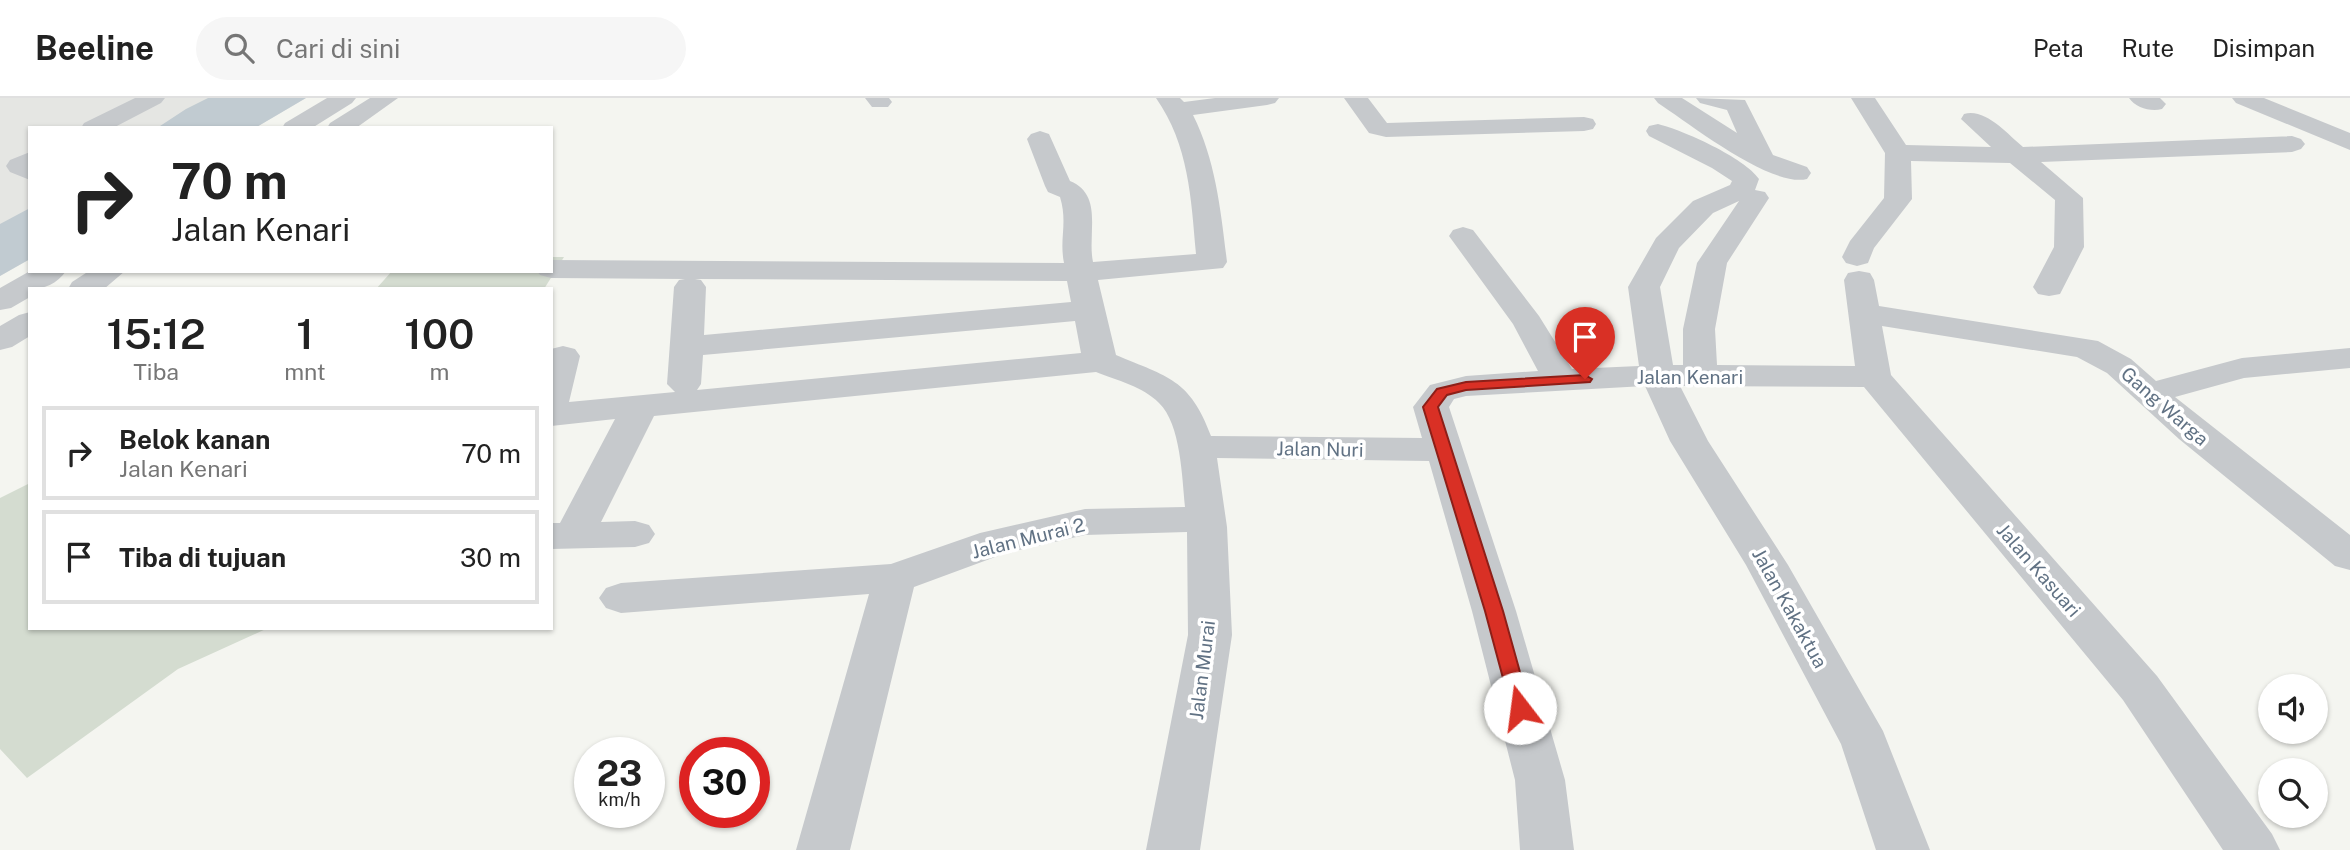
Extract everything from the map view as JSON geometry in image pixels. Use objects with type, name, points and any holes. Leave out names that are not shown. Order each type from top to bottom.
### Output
[{"type":"street","points":[[97,126],[153,98]]},
{"type":"street","points":[[297,126],[344,98]]},
{"type":"street","points":[[342,126],[386,98]]},
{"type":"street","points":[[553,269],[1079,272],[1212,262],[1199,166],[1174,104],[1267,98]]},
{"type":"street","points":[[1356,98],[1378,128],[1386,130],[1584,124]]},
{"type":"street","points":[[1665,98],[1762,160],[1798,173]]},
{"type":"street","points":[[1708,98],[1737,105],[1762,160]]},
{"type":"street","points":[[1863,98],[1898,153],[1898,199],[1860,247],[1860,283],[1874,377]]},
{"type":"street","points":[[2244,98],[2350,142]]},
{"type":"street","points":[[1973,119],[2069,198],[2069,247],[2049,287]]},
{"type":"street","name":"Jalan Kakaktua","points":[[1658,131],[1721,162],[1746,179],[1741,190],[1703,207],[1666,244],[1644,287],[1657,375],[1689,441],[1767,565],[1866,744],[1903,850]]},
{"type":"street","points":[[553,415],[1100,362],[1076,251],[1079,214],[1070,191],[1058,186],[1040,139]]},
{"type":"street","points":[[1898,153],[2017,155],[2292,144]]},
{"type":"street","points":[[28,161],[19,166],[28,171]]},
{"type":"street","points":[[1700,376],[1699,329],[1712,263],[1755,198]]},
{"type":"street","points":[[1463,236],[1528,323],[1561,381]]},
{"type":"street","points":[[0,301],[48,273]]},
{"type":"street","points":[[86,287],[107,273]]},
{"type":"street","name":"Gang Warga","points":[[1860,283],[2086,348],[2119,366],[2192,430],[2350,556]]},
{"type":"street","points":[[684,384],[690,287]]},
{"type":"street","points":[[687,346],[1087,310]]},
{"type":"street","points":[[0,340],[28,323]]},
{"type":"street","points":[[553,396],[563,356]]},
{"type":"street","points":[[2151,393],[2242,368],[2307,359],[2350,358]]},
{"type":"street","name":"Jalan Murai","points":[[1100,362],[1150,382],[1172,396],[1185,414],[1197,447],[1206,519],[1210,635],[1173,850]]},
{"type":"street","name":"Jalan Kenari","points":[[1442,450],[1431,407],[1442,392],[1466,386],[1657,375],[1874,377]]},
{"type":"street","name":"Jalan Kasuari","points":[[1874,377],[2140,688],[2253,850]]},
{"type":"street","points":[[562,536],[640,407]]},
{"type":"street","name":"Jalan Nuri","points":[[1197,447],[1442,450]]},
{"type":"street","points":[[1442,450],[1494,611],[1540,780],[1547,850]]},
{"type":"street","name":"Jalan Murai 2","points":[[621,598],[895,578],[995,542],[1085,522],[1206,519]]},
{"type":"street","points":[[562,536],[635,534]]},
{"type":"street","points":[[823,850],[895,578]]},
{"type":"shaded area","points":[[0,98],[306,98],[258,126],[28,126],[28,260],[0,276]]},
{"type":"shaded area","points":[[208,98],[306,98],[258,126],[160,126]]},
{"type":"shaded area","points":[[28,209],[28,260],[0,276],[0,224]]},
{"type":"shaded area","points":[[553,257],[564,257],[545,287],[378,287],[390,273],[553,273]]},
{"type":"shaded area","points":[[28,484],[28,630],[264,630],[178,669],[27,778],[0,749],[0,498]]},
{"type":"route","points":[[1520,708],[1494,611],[1442,450],[1431,407],[1442,392],[1466,386],[1585,379]]}]
